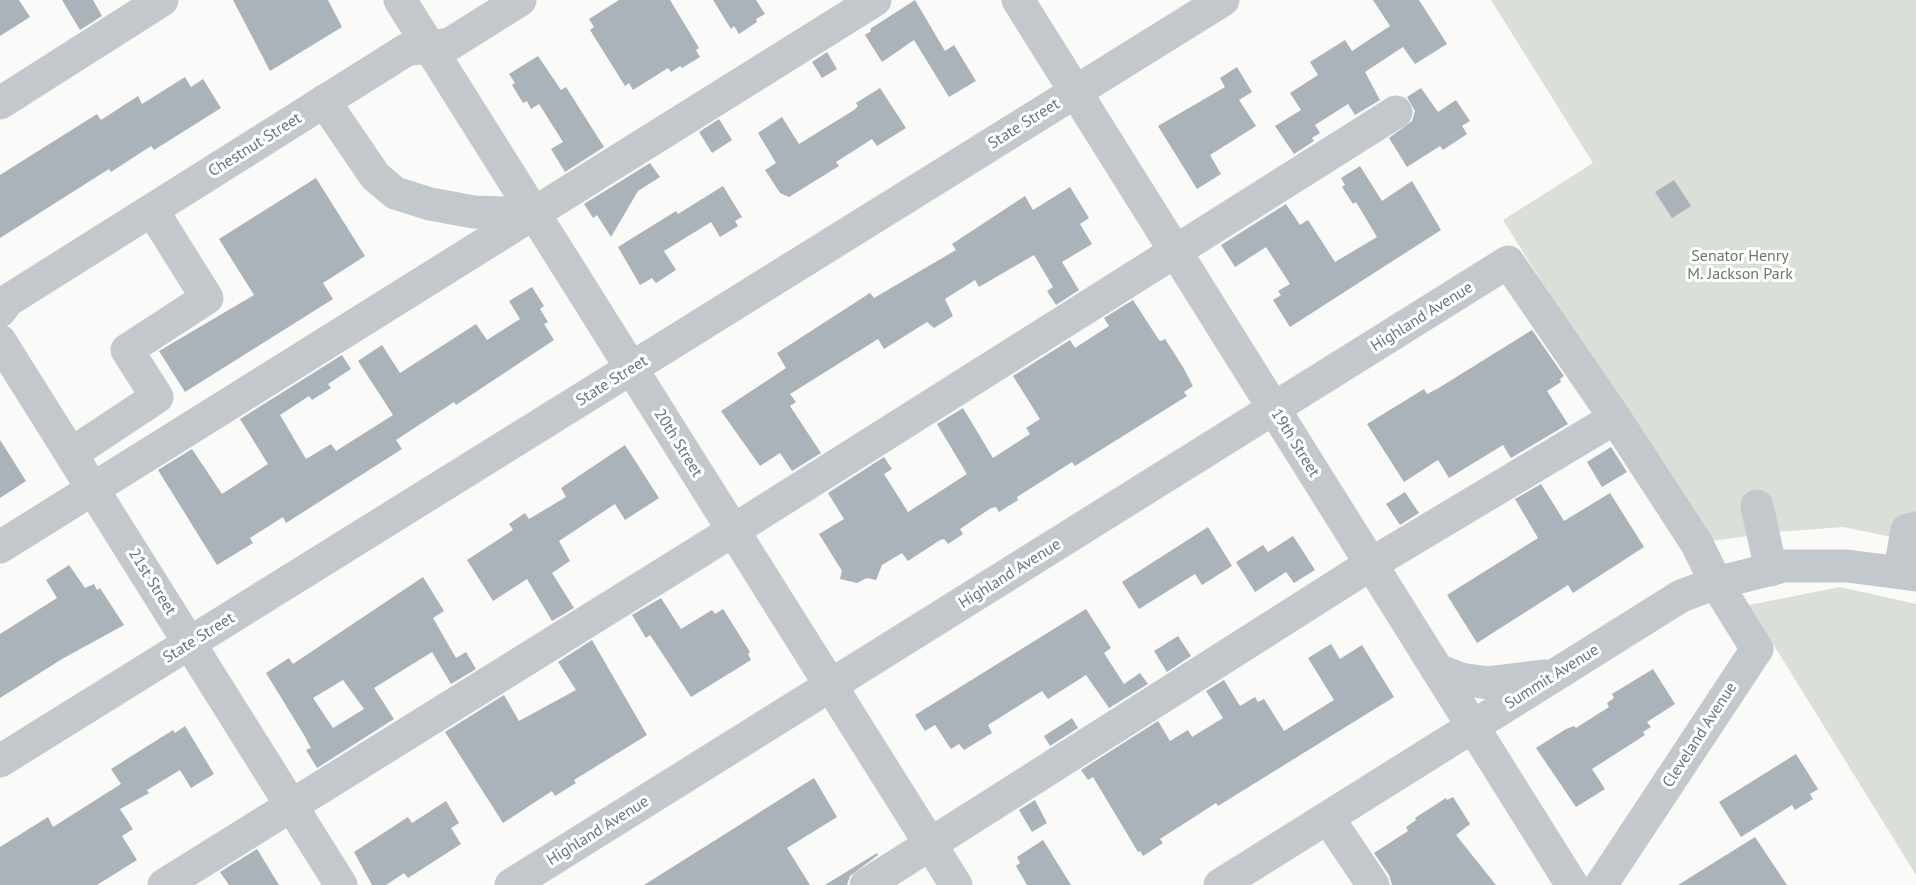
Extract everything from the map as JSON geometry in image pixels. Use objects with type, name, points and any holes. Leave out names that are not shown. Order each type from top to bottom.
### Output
[{"type":"street","points":[[0,103],[162,0]]},
{"type":"street","name":"20th Street","points":[[400,0],[956,885]]},
{"type":"street","name":"Chestnut Street","points":[[0,312],[7,301],[406,50],[450,44],[520,0]]},
{"type":"street","points":[[0,547],[875,0]]},
{"type":"street","name":"19th Street","points":[[1018,0],[1572,885]]},
{"type":"street","name":"State Street","points":[[0,761],[1222,0]]},
{"type":"street","points":[[324,101],[375,176],[394,193],[430,204],[474,212],[534,214]]},
{"type":"street","points":[[164,885],[734,530],[1396,112]]},
{"type":"street","points":[[71,454],[157,397],[127,350],[207,298],[152,210]]},
{"type":"street","name":"Highland Avenue","points":[[512,885],[1275,410],[1508,262],[1615,418]]},
{"type":"street","name":"21st Street","points":[[0,340],[341,885]]},
{"type":"street","points":[[866,885],[1371,564],[1615,418],[1697,544],[1716,584]]},
{"type":"street","points":[[1757,506],[1771,570]]},
{"type":"street","points":[[1908,573],[1907,530],[1916,528]]},
{"type":"street","name":"Summit Avenue","points":[[1220,885],[1681,596],[1784,566],[1847,566],[1908,573]]},
{"type":"street","name":"Cleveland Avenue","points":[[1601,885],[1757,649],[1716,584]]},
{"type":"street","points":[[1437,670],[1461,679],[1488,683],[1559,674]]},
{"type":"street","points":[[1328,818],[1373,885]]},
{"type":"green space","name":"Senator Henry M. Jackson Park","points":[[1491,0],[1916,0],[1916,542],[1843,527],[1777,532],[1705,542],[1503,220],[1593,163]]},
{"type":"green space","points":[[1840,587],[1916,604],[1916,875],[1749,605]]},
{"type":"building","points":[[0,0],[19,0],[30,17],[0,36]]},
{"type":"building","points":[[62,0],[93,0],[102,16],[80,30]]},
{"type":"building","points":[[233,0],[328,0],[342,27],[270,71]]},
{"type":"building","points":[[619,0],[670,0],[699,48],[696,50],[700,57],[671,72],[668,68],[633,90],[629,83],[625,86],[590,30],[594,27],[589,19]]},
{"type":"building","points":[[713,0],[756,0],[765,14],[739,34],[734,26],[731,29]]},
{"type":"building","points":[[915,0],[945,51],[954,45],[976,81],[949,97],[914,40],[882,62],[865,35],[871,31],[870,29]]},
{"type":"building","points":[[1373,0],[1419,0],[1447,44],[1415,64],[1403,47],[1365,72],[1380,100],[1355,115],[1348,104],[1315,125],[1320,133],[1312,138],[1314,141],[1294,154],[1275,126],[1301,110],[1290,93],[1318,75],[1310,62],[1345,40],[1352,51],[1390,26]]},
{"type":"building","points":[[827,52],[837,69],[822,78],[812,62]]},
{"type":"building","points":[[538,56],[561,90],[566,87],[604,147],[565,172],[551,149],[563,142],[539,104],[531,109],[527,101],[523,103],[512,85],[515,83],[509,74]]},
{"type":"building","points":[[1237,67],[1252,92],[1239,100],[1256,126],[1210,155],[1221,174],[1197,189],[1158,126],[1225,87],[1220,78]]},
{"type":"building","points":[[185,77],[191,87],[203,79],[221,108],[154,150],[151,146],[111,172],[109,169],[0,238],[0,175],[97,114],[101,120],[138,96],[142,104]]},
{"type":"building","points":[[880,88],[906,128],[877,146],[872,139],[836,162],[839,166],[789,197],[780,193],[765,170],[776,163],[758,133],[782,117],[799,144],[854,110],[858,106],[856,103]]},
{"type":"building","points":[[1421,88],[1438,112],[1456,100],[1470,121],[1462,126],[1467,134],[1443,150],[1440,146],[1407,167],[1389,138],[1412,121],[1415,111],[1407,97]]},
{"type":"building","points":[[719,119],[732,140],[712,153],[699,132]]},
{"type":"building","points":[[650,163],[660,177],[638,191],[611,237],[597,215],[593,218],[584,204]]},
{"type":"building","points":[[1360,166],[1382,201],[1412,181],[1441,230],[1290,327],[1273,300],[1281,295],[1278,291],[1290,284],[1266,247],[1235,267],[1221,245],[1286,204],[1300,225],[1308,220],[1335,262],[1377,237],[1356,202],[1353,204],[1342,187],[1345,185],[1341,178]]},
{"type":"building","points":[[316,178],[365,256],[323,283],[333,299],[185,392],[159,351],[254,295],[219,239]]},
{"type":"building","points":[[1674,180],[1691,206],[1672,218],[1655,192]]},
{"type":"building","points":[[723,186],[742,217],[735,221],[738,226],[720,237],[711,222],[664,251],[676,270],[656,283],[652,278],[640,285],[618,247],[676,211],[678,214]]},
{"type":"building","points":[[1070,187],[1089,218],[1080,224],[1092,244],[1062,262],[1079,290],[1056,305],[1047,291],[1053,287],[1034,255],[979,287],[975,280],[945,299],[953,316],[934,328],[927,322],[884,349],[878,339],[790,394],[796,402],[790,406],[821,453],[792,471],[780,453],[760,466],[721,411],[786,368],[777,353],[870,293],[874,298],[956,250],[952,244],[1025,196],[1033,210]]},
{"type":"building","points":[[532,287],[544,306],[540,309],[548,322],[544,324],[554,340],[456,405],[454,402],[396,440],[402,449],[286,523],[283,517],[250,538],[253,543],[217,565],[158,470],[192,449],[222,494],[268,464],[240,419],[342,355],[351,369],[328,384],[331,388],[312,400],[309,396],[280,415],[306,459],[331,444],[336,451],[393,415],[358,361],[382,345],[400,373],[476,324],[487,340],[520,319],[509,301]]},
{"type":"building","points":[[1133,300],[1159,340],[1165,339],[1183,367],[1193,386],[1184,392],[1187,396],[1075,466],[1072,462],[1017,497],[1018,500],[999,512],[996,507],[991,508],[960,529],[963,534],[948,544],[944,539],[940,540],[908,561],[902,553],[882,565],[876,580],[867,578],[857,583],[840,579],[842,571],[819,534],[844,519],[828,493],[884,457],[892,469],[884,474],[908,512],[967,474],[937,424],[963,408],[993,458],[1030,434],[1026,428],[1040,419],[1013,376],[1070,340],[1075,348],[1109,326],[1104,318]]},
{"type":"building","points":[[1532,330],[1564,376],[1560,379],[1561,382],[1547,391],[1568,424],[1511,458],[1503,445],[1449,478],[1438,460],[1404,482],[1367,424],[1424,389],[1427,394],[1437,389]]},
{"type":"building","points":[[0,440],[26,481],[0,498]]},
{"type":"building","points":[[625,445],[659,498],[625,520],[615,504],[559,541],[570,561],[552,573],[574,608],[552,621],[527,579],[493,601],[467,560],[513,530],[509,524],[525,513],[529,519],[566,497],[561,488]]},
{"type":"building","points":[[1611,447],[1627,472],[1602,487],[1587,462]]},
{"type":"building","points":[[1541,484],[1564,521],[1610,493],[1644,547],[1573,593],[1568,585],[1477,643],[1447,595],[1538,538],[1515,499]]},
{"type":"building","points":[[1405,492],[1419,513],[1400,525],[1386,504]]},
{"type":"building","points":[[1208,527],[1232,566],[1202,585],[1195,574],[1139,609],[1122,582]]},
{"type":"building","points":[[1293,536],[1315,570],[1294,583],[1286,572],[1255,592],[1236,562],[1263,545],[1268,552]]},
{"type":"building","points":[[69,565],[85,588],[94,584],[97,590],[100,588],[124,625],[62,659],[0,698],[0,634],[57,598],[46,580]]},
{"type":"building","points":[[423,577],[444,611],[433,618],[456,658],[466,652],[476,669],[451,684],[432,652],[374,688],[394,719],[317,768],[306,750],[311,748],[266,673],[289,658],[293,664]],"holes":[[[343,680],[364,709],[333,728],[313,698]]]},
{"type":"building","points":[[661,598],[681,629],[712,610],[715,614],[723,609],[750,652],[748,654],[751,660],[691,697],[650,635],[646,638],[632,615]]},
{"type":"building","points":[[1086,609],[1111,648],[1104,653],[1124,684],[1140,673],[1148,684],[1109,708],[1086,675],[1048,699],[1042,691],[988,725],[992,733],[964,750],[959,744],[951,749],[935,725],[925,731],[915,715]]},
{"type":"building","points":[[1178,636],[1191,656],[1167,672],[1154,651]]},
{"type":"building","points":[[592,640],[647,735],[574,780],[576,783],[555,796],[552,791],[503,823],[445,732],[504,695],[519,721],[576,690],[558,662]]},
{"type":"building","points":[[1331,644],[1340,659],[1362,645],[1394,697],[1218,806],[1216,803],[1160,839],[1163,843],[1143,856],[1140,851],[1138,852],[1093,777],[1088,780],[1081,770],[1158,721],[1170,741],[1188,730],[1192,737],[1223,718],[1206,691],[1224,680],[1240,706],[1255,697],[1258,702],[1264,699],[1284,731],[1334,700],[1308,658]]},
{"type":"building","points":[[1653,669],[1675,704],[1647,722],[1651,727],[1643,732],[1645,735],[1592,769],[1605,789],[1576,807],[1536,748],[1566,729],[1574,726],[1576,728],[1609,707],[1607,703],[1614,698],[1612,694]]},
{"type":"building","points":[[1072,718],[1078,728],[1050,746],[1044,736]]},
{"type":"building","points":[[185,726],[214,774],[191,788],[180,770],[147,790],[149,793],[120,809],[133,829],[122,836],[137,860],[97,885],[0,885],[0,847],[48,817],[53,827],[121,784],[111,769],[173,730],[175,733]]},
{"type":"building","points":[[1796,754],[1818,789],[1810,794],[1813,799],[1795,810],[1792,805],[1741,837],[1719,802]]},
{"type":"building","points":[[814,778],[837,817],[787,848],[810,885],[644,885]]},
{"type":"building","points":[[1453,797],[1470,824],[1456,835],[1496,885],[1392,885],[1389,875],[1374,853],[1408,831],[1406,827],[1416,820],[1415,818],[1446,798],[1447,800]]},
{"type":"building","points":[[1035,800],[1047,823],[1032,832],[1019,810]]},
{"type":"building","points":[[446,801],[459,823],[451,828],[461,844],[408,878],[404,873],[386,885],[372,885],[354,852],[408,817],[412,823]]},
{"type":"building","points":[[1755,837],[1787,885],[1678,885]]},
{"type":"building","points":[[1043,840],[1071,885],[1027,885],[1016,866],[1020,863],[1017,857]]},
{"type":"building","points":[[257,849],[279,885],[229,885],[220,872]]},
{"type":"building","points":[[877,853],[878,855],[850,876],[847,885],[825,885]]}]
